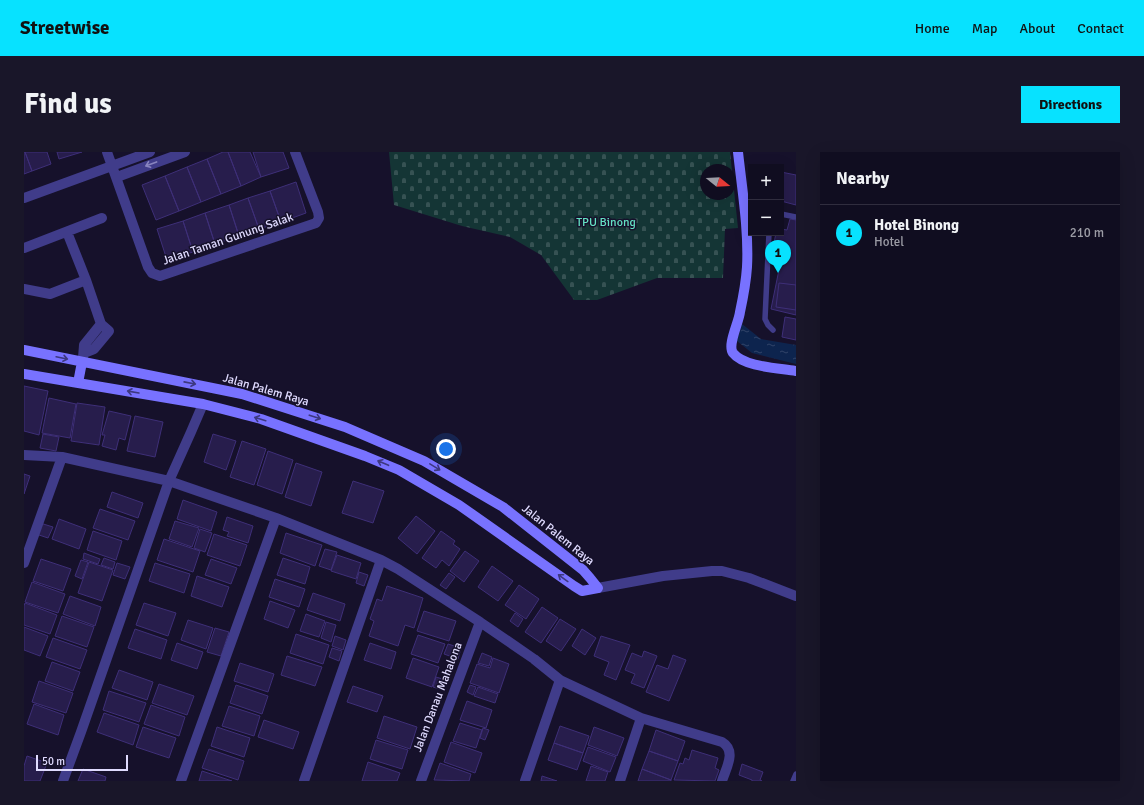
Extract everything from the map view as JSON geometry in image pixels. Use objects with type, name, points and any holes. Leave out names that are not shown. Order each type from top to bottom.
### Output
[{"type":"street","points":[[107,152],[117,177],[185,152]]},
{"type":"street","points":[[24,198],[150,152]]},
{"type":"street","name":"Jalan Taman Gunung Salak","points":[[117,177],[148,267],[152,273],[160,276],[316,223],[319,218],[318,212],[295,152]]},
{"type":"street","points":[[738,152],[746,234],[747,268],[739,317],[731,344],[732,352],[749,364],[796,371]]},
{"type":"street","points":[[24,248],[102,218]]},
{"type":"street","points":[[67,232],[105,327],[84,345],[78,383]]},
{"type":"street","points":[[24,289],[50,294],[86,280]]},
{"type":"street","name":"Jalan Palem Raya","points":[[24,350],[83,358],[242,394],[345,427],[424,461],[503,507],[583,570],[598,588]]},
{"type":"street","points":[[24,374],[202,404],[261,419],[365,456],[399,470],[459,505],[582,591],[663,576],[712,570],[749,578],[796,596]]},
{"type":"street","points":[[63,781],[169,481],[202,404]]},
{"type":"street","points":[[24,455],[62,457],[169,481],[276,518],[381,560],[398,569],[480,622],[534,659],[560,680],[641,718],[722,742],[729,749],[730,756],[722,781]]},
{"type":"street","points":[[24,563],[62,457]]},
{"type":"street","points":[[181,781],[276,518]]},
{"type":"street","points":[[304,781],[381,560]]},
{"type":"street","name":"Jalan Danau Mahalona","points":[[421,781],[480,622]]},
{"type":"street","points":[[525,781],[560,680]]},
{"type":"street","points":[[620,781],[641,718]]},
{"type":"lane","points":[[784,215],[796,217]]},
{"type":"lane","points":[[769,236],[766,319],[768,325],[773,330]]},
{"type":"lane","points":[[794,781],[796,774]]},
{"type":"green space","name":"TPU Binong","points":[[389,152],[730,152],[731,164],[700,164],[700,200],[735,200],[738,228],[725,229],[723,278],[657,278],[597,300],[574,300],[541,255],[510,237],[462,226],[394,205]]},
{"type":"water","points":[[742,324],[761,339],[796,345],[796,364],[752,353],[737,341]]},
{"type":"building","points":[[24,152],[32,171],[24,174]]},
{"type":"building","points":[[25,152],[47,152],[51,164],[32,171]]},
{"type":"building","points":[[57,152],[82,152],[59,159]]},
{"type":"building","points":[[223,152],[228,152],[241,186],[221,194],[207,159]]},
{"type":"building","points":[[228,152],[250,152],[261,177],[241,186]]},
{"type":"building","points":[[253,152],[283,152],[289,168],[261,177]]},
{"type":"building","points":[[207,159],[221,194],[201,202],[187,167]]},
{"type":"building","points":[[187,167],[201,202],[179,211],[165,176]]},
{"type":"building","points":[[784,173],[796,175],[796,205],[784,202]]},
{"type":"building","points":[[165,176],[179,211],[156,220],[142,185]]},
{"type":"building","points":[[296,182],[306,213],[281,222],[270,191]]},
{"type":"building","points":[[270,191],[281,222],[259,229],[248,198]]},
{"type":"building","points":[[248,198],[259,229],[239,236],[229,205]]},
{"type":"building","points":[[229,205],[239,236],[215,244],[205,213]]},
{"type":"building","points":[[205,213],[215,244],[193,252],[183,221]]},
{"type":"building","points":[[790,219],[796,220],[796,315],[771,309],[783,250],[773,248],[775,236],[784,236],[784,230],[787,230]]},
{"type":"building","points":[[183,221],[193,252],[167,260],[157,229]]},
{"type":"building","points":[[779,283],[796,285],[796,310],[776,307]]},
{"type":"building","points":[[785,317],[796,319],[796,340],[782,337]]},
{"type":"building","points":[[24,386],[48,391],[39,435],[24,431]]},
{"type":"building","points":[[49,398],[76,404],[70,438],[42,433]]},
{"type":"building","points":[[77,403],[105,407],[99,445],[71,441]]},
{"type":"building","points":[[109,411],[131,416],[125,440],[119,438],[116,450],[102,446],[105,435],[102,435]]},
{"type":"building","points":[[135,416],[163,422],[155,457],[127,451]]},
{"type":"building","points":[[43,434],[59,437],[56,451],[40,448]]},
{"type":"building","points":[[213,434],[236,441],[226,470],[204,462]]},
{"type":"building","points":[[242,441],[266,449],[254,485],[230,477]]},
{"type":"building","points":[[268,451],[293,460],[282,494],[257,485]]},
{"type":"building","points":[[296,463],[322,472],[311,506],[285,497]]},
{"type":"building","points":[[24,474],[30,476],[24,494]]},
{"type":"building","points":[[353,481],[384,491],[373,523],[342,513]]},
{"type":"building","points":[[112,492],[143,503],[138,518],[107,507]]},
{"type":"building","points":[[183,500],[217,512],[211,531],[177,519]]},
{"type":"building","points":[[100,509],[135,521],[128,540],[93,528]]},
{"type":"building","points":[[416,516],[435,531],[417,554],[398,538]]},
{"type":"building","points":[[227,517],[253,526],[248,543],[227,536],[229,532],[223,530]]},
{"type":"building","points":[[59,519],[86,529],[79,549],[52,539]]},
{"type":"building","points":[[175,521],[199,528],[192,547],[169,539]]},
{"type":"building","points":[[40,523],[53,527],[48,538],[36,534]]},
{"type":"building","points":[[200,529],[212,533],[205,552],[194,548]]},
{"type":"building","points":[[93,531],[122,541],[116,560],[87,550]]},
{"type":"building","points":[[441,531],[455,541],[453,544],[460,549],[449,566],[442,560],[436,568],[422,558]]},
{"type":"building","points":[[286,533],[322,545],[315,566],[280,553]]},
{"type":"building","points":[[214,534],[247,545],[240,566],[207,555]]},
{"type":"building","points":[[164,539],[200,551],[193,572],[157,560]]},
{"type":"building","points":[[325,549],[337,552],[331,570],[319,566]]},
{"type":"building","points":[[465,551],[479,561],[464,582],[450,571]]},
{"type":"building","points":[[84,553],[100,559],[98,564],[83,559]]},
{"type":"building","points":[[337,555],[361,563],[356,579],[331,571]]},
{"type":"building","points":[[104,558],[115,562],[113,569],[101,565]]},
{"type":"building","points":[[283,558],[310,567],[305,584],[277,575]]},
{"type":"building","points":[[41,559],[71,569],[63,591],[33,581]]},
{"type":"building","points":[[211,559],[237,568],[231,584],[205,575]]},
{"type":"building","points":[[81,560],[88,562],[82,579],[75,576]]},
{"type":"building","points":[[89,562],[113,570],[102,601],[78,593]]},
{"type":"building","points":[[117,563],[130,567],[125,579],[113,575]]},
{"type":"building","points":[[155,563],[190,574],[184,593],[149,581]]},
{"type":"building","points":[[492,566],[513,581],[498,601],[478,587]]},
{"type":"building","points":[[359,572],[368,575],[364,586],[356,583]]},
{"type":"building","points":[[449,573],[455,577],[446,589],[440,585]]},
{"type":"building","points":[[197,576],[229,587],[222,607],[191,596]]},
{"type":"building","points":[[275,579],[305,589],[299,607],[269,597]]},
{"type":"building","points":[[32,582],[65,594],[58,613],[25,602]]},
{"type":"building","points":[[519,585],[539,599],[526,619],[505,605]]},
{"type":"building","points":[[387,586],[423,598],[414,628],[405,625],[398,646],[369,636],[374,621],[370,619],[377,599],[382,601]]},
{"type":"building","points":[[313,593],[345,604],[340,621],[307,610]]},
{"type":"building","points":[[70,596],[101,607],[95,626],[63,614]]},
{"type":"building","points":[[270,601],[295,610],[288,628],[264,619]]},
{"type":"building","points":[[25,603],[57,615],[50,634],[24,625]]},
{"type":"building","points":[[144,603],[176,613],[168,636],[136,625]]},
{"type":"building","points":[[542,607],[558,618],[541,643],[525,632]]},
{"type":"building","points":[[424,611],[456,621],[449,641],[417,631]]},
{"type":"building","points":[[515,613],[523,619],[518,627],[510,621]]},
{"type":"building","points":[[306,614],[325,621],[319,637],[300,631]]},
{"type":"building","points":[[62,616],[94,627],[87,647],[55,636]]},
{"type":"building","points":[[560,619],[576,629],[561,651],[546,641]]},
{"type":"building","points":[[188,620],[213,628],[206,649],[181,640]]},
{"type":"building","points":[[326,622],[336,625],[331,642],[321,638]]},
{"type":"building","points":[[24,627],[48,636],[40,656],[24,650]]},
{"type":"building","points":[[215,628],[229,632],[221,656],[207,652]]},
{"type":"building","points":[[135,629],[167,640],[161,659],[128,648]]},
{"type":"building","points":[[582,629],[596,638],[585,655],[572,646]]},
{"type":"building","points":[[296,634],[329,645],[323,664],[290,653]]},
{"type":"building","points":[[418,635],[445,644],[438,663],[411,654]]},
{"type":"building","points":[[335,636],[346,640],[343,650],[332,646]]},
{"type":"building","points":[[601,636],[630,645],[616,680],[604,675],[609,662],[594,656]]},
{"type":"building","points":[[53,638],[87,650],[80,669],[46,657]]},
{"type":"building","points":[[177,643],[203,652],[197,669],[171,660]]},
{"type":"building","points":[[370,643],[396,652],[391,669],[364,660]]},
{"type":"building","points":[[448,644],[461,648],[458,659],[444,654]]},
{"type":"building","points":[[332,648],[342,651],[339,661],[329,657]]},
{"type":"building","points":[[644,651],[657,656],[644,688],[631,683],[635,674],[625,670],[632,653],[642,657]]},
{"type":"building","points":[[482,653],[492,657],[489,666],[478,663]]},
{"type":"building","points":[[673,655],[686,660],[669,701],[646,692],[657,665],[668,669]]},
{"type":"building","points":[[287,656],[322,667],[315,686],[281,675]]},
{"type":"building","points":[[413,658],[439,667],[432,687],[406,678]]},
{"type":"building","points":[[493,658],[509,664],[499,693],[470,683],[477,664],[490,668]]},
{"type":"building","points":[[52,662],[80,672],[73,691],[45,681]]},
{"type":"building","points":[[240,663],[274,674],[268,692],[234,681]]},
{"type":"building","points":[[119,670],[153,682],[147,700],[112,688]]},
{"type":"building","points":[[436,677],[446,680],[443,690],[433,687]]},
{"type":"building","points":[[39,681],[73,693],[66,713],[32,702]]},
{"type":"building","points":[[159,684],[194,696],[187,715],[152,703]]},
{"type":"building","points":[[236,685],[268,696],[262,714],[230,703]]},
{"type":"building","points":[[470,685],[476,687],[473,695],[467,692]]},
{"type":"building","points":[[353,686],[383,696],[377,712],[347,702]]},
{"type":"building","points":[[478,687],[498,694],[495,703],[474,696]]},
{"type":"building","points":[[109,691],[146,703],[139,722],[103,710]]},
{"type":"building","points":[[467,701],[492,710],[486,728],[460,720]]},
{"type":"building","points":[[34,704],[64,715],[58,735],[27,724]]},
{"type":"building","points":[[151,705],[185,717],[179,736],[144,724]]},
{"type":"building","points":[[229,706],[260,716],[254,736],[222,726]]},
{"type":"building","points":[[104,713],[139,725],[133,745],[97,732]]},
{"type":"building","points":[[384,716],[417,727],[410,749],[377,738]]},
{"type":"building","points":[[264,720],[299,732],[293,749],[258,737]]},
{"type":"building","points":[[460,723],[482,730],[476,748],[453,741]]},
{"type":"building","points":[[560,726],[589,736],[583,753],[554,743]]},
{"type":"building","points":[[143,727],[176,738],[169,758],[136,747]]},
{"type":"building","points":[[217,727],[250,738],[244,757],[211,746]]},
{"type":"building","points":[[594,727],[624,738],[617,756],[588,745]]},
{"type":"building","points":[[483,728],[489,730],[485,740],[480,738]]},
{"type":"building","points":[[656,730],[685,741],[678,761],[649,751]]},
{"type":"building","points":[[376,740],[408,750],[402,769],[370,759]]},
{"type":"building","points":[[451,742],[482,753],[475,773],[444,762]]},
{"type":"building","points":[[554,743],[583,753],[577,770],[548,760]]},
{"type":"building","points":[[588,747],[616,757],[610,772],[583,761]]},
{"type":"building","points":[[209,749],[244,761],[238,780],[202,768]]},
{"type":"building","points":[[692,750],[718,758],[715,768],[719,770],[715,781],[674,780],[680,763],[683,764],[685,758],[689,760]]},
{"type":"building","points":[[649,751],[678,761],[671,780],[642,769]]},
{"type":"building","points":[[27,756],[47,763],[40,781],[24,781],[24,766]]},
{"type":"building","points":[[368,762],[400,773],[397,781],[362,781]]},
{"type":"building","points":[[440,763],[471,774],[469,781],[434,780]]},
{"type":"building","points":[[742,764],[763,772],[760,780],[762,781],[752,781],[739,775]]},
{"type":"building","points":[[591,766],[608,772],[605,781],[586,781]]},
{"type":"building","points":[[83,769],[106,777],[105,781],[78,781]]},
{"type":"building","points":[[642,769],[671,780],[671,781],[638,781]]},
{"type":"building","points":[[202,771],[232,781],[199,781]]},
{"type":"building","points":[[542,776],[557,781],[541,781]]},
{"type":"place","name":"Hotel Binong","points":[[778,273]]}]
